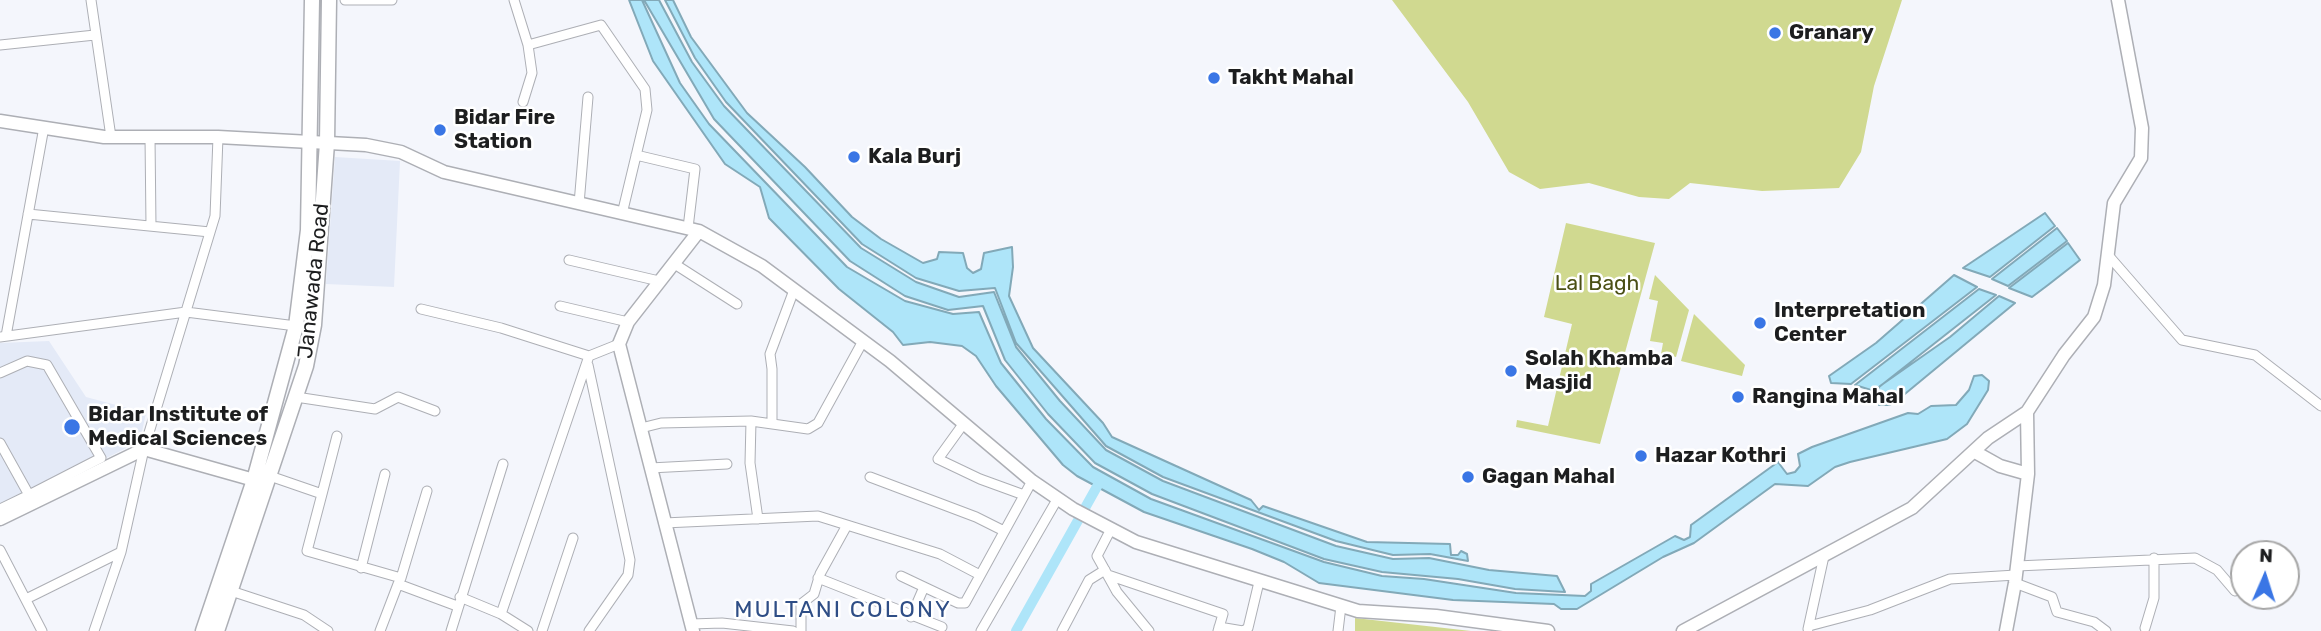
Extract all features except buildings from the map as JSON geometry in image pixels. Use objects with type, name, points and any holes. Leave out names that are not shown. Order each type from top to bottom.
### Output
[{"type":"main road","name":"Janawada Road","points":[[203,631],[255,476],[296,326],[307,230],[312,0]]},
{"type":"main road","name":"Janawada Road","points":[[218,631],[271,477],[296,397],[314,325],[327,143],[329,0]]},
{"type":"street","points":[[91,0],[111,137]]},
{"type":"street","points":[[345,0],[392,0]]},
{"type":"street","points":[[514,0],[528,45],[532,73],[523,102]]},
{"type":"street","points":[[1683,631],[1912,508],[1988,438],[2027,412],[2094,317],[2104,285],[2114,204],[2141,158],[2142,128],[2118,0]]},
{"type":"street","points":[[528,45],[596,25],[605,27],[647,95],[647,110],[622,214]]},
{"type":"street","points":[[0,45],[95,35]]},
{"type":"street","points":[[579,204],[588,97]]},
{"type":"street","points":[[0,121],[111,137],[218,137],[366,145],[401,152],[444,173],[693,229],[762,266],[863,341],[1032,481],[1073,509],[1136,542],[1358,611],[1436,616],[1548,631]]},
{"type":"street","points":[[44,127],[3,336],[186,312],[296,326]]},
{"type":"street","points":[[150,137],[151,226]]},
{"type":"street","points":[[94,631],[121,552],[144,449],[215,216],[218,137]]},
{"type":"street","points":[[636,155],[695,170],[693,229],[673,263],[628,322],[619,344],[692,627],[722,623],[793,631]]},
{"type":"street","points":[[27,214],[210,232]]},
{"type":"street","points":[[2108,255],[2182,340],[2255,355],[2321,406]]},
{"type":"street","points":[[569,260],[659,281]]},
{"type":"street","points":[[673,263],[737,304]]},
{"type":"street","points":[[772,424],[770,354],[780,320],[794,290]]},
{"type":"street","points":[[560,306],[628,322]]},
{"type":"street","points":[[421,309],[501,328],[588,360]]},
{"type":"street","points":[[641,428],[661,424],[751,421],[800,429],[818,423],[863,341]]},
{"type":"street","points":[[501,614],[588,360],[619,344]]},
{"type":"street","points":[[588,360],[631,560],[628,575],[589,631]]},
{"type":"street","points":[[0,373],[27,361],[47,365],[101,458],[0,509]]},
{"type":"street","points":[[296,397],[375,409],[398,397],[435,411]]},
{"type":"street","points":[[2006,631],[2016,575],[2028,474],[2027,412]]},
{"type":"street","points":[[751,421],[750,463],[758,519]]},
{"type":"street","points":[[964,423],[938,459],[980,480],[1024,495]]},
{"type":"street","points":[[337,436],[307,551],[501,614],[528,631]]},
{"type":"street","points":[[0,443],[29,495]]},
{"type":"street","points":[[0,519],[144,449],[255,476],[271,477],[322,494]]},
{"type":"street","points":[[1975,452],[2000,466],[2028,474]]},
{"type":"street","points":[[451,631],[503,464]]},
{"type":"street","points":[[650,468],[727,464]]},
{"type":"street","points":[[361,568],[385,474]]},
{"type":"street","points":[[870,477],[976,517],[1004,531]]},
{"type":"street","points":[[901,576],[962,604],[1032,481]]},
{"type":"street","points":[[380,631],[400,581],[427,491]]},
{"type":"street","points":[[981,631],[1058,498]]},
{"type":"street","points":[[664,523],[818,516],[837,520],[846,527],[940,554],[980,575]]},
{"type":"street","points":[[801,631],[801,604],[814,594],[818,578],[846,527]]},
{"type":"street","points":[[1108,527],[1097,556],[1117,592],[1149,631]]},
{"type":"street","points":[[542,631],[573,538]]},
{"type":"street","points":[[0,550],[42,631]]},
{"type":"street","points":[[26,599],[121,552]]},
{"type":"street","points":[[1824,556],[1808,629],[1870,610],[1950,579],[2016,575],[2154,558],[2195,558],[2217,570],[2230,585]]},
{"type":"street","points":[[2145,628],[2154,598],[2154,558]]},
{"type":"street","points":[[1062,631],[1089,580],[1106,573],[1223,614],[1219,629],[1243,631],[1248,628],[1259,582]]},
{"type":"street","points":[[2016,575],[2052,597],[2057,612],[2094,622],[2106,631]]},
{"type":"street","points":[[818,578],[942,627]]},
{"type":"street","points":[[911,617],[924,587]]},
{"type":"street","points":[[231,591],[304,615],[328,631]]},
{"type":"street","points":[[1338,631],[1341,606]]},
{"type":"shaded area","points":[[335,157],[400,161],[394,287],[326,284]]},
{"type":"shaded area","name":"Bidar Institute of Medical Sciences","points":[[49,341],[86,397],[146,413],[140,441],[0,512],[0,343]]},
{"type":"green space","points":[[1392,0],[1902,0],[1874,86],[1861,152],[1839,188],[1762,191],[1690,183],[1669,199],[1639,197],[1589,183],[1540,189],[1509,172],[1468,102]]},
{"type":"green space","name":"Lal Bagh","points":[[1566,223],[1655,243],[1600,444],[1516,427],[1517,420],[1548,426],[1572,324],[1544,317]]},
{"type":"green space","points":[[1655,275],[1689,310],[1676,357],[1661,354],[1663,343],[1650,341],[1658,301],[1649,299]]},
{"type":"green space","points":[[1694,314],[1745,365],[1742,376],[1681,361]]},
{"type":"green space","points":[[1355,618],[1471,631],[1355,631]]},
{"type":"water","points":[[629,0],[642,0],[680,83],[709,124],[847,267],[905,301],[953,314],[979,312],[1001,363],[1046,419],[1093,467],[1151,499],[1324,562],[1382,576],[1424,579],[1516,593],[1585,596],[1591,591],[1591,584],[1675,536],[1684,540],[1690,537],[1691,525],[1778,462],[1787,474],[1795,472],[1800,466],[1798,454],[1812,447],[1908,413],[1918,414],[1931,406],[1956,405],[1969,390],[1974,376],[1982,375],[1989,381],[1988,390],[1967,424],[1947,439],[1835,467],[1808,486],[1775,484],[1694,543],[1663,557],[1577,609],[1561,609],[1554,604],[1453,600],[1319,583],[1284,562],[1252,549],[1144,512],[1077,476],[1063,465],[996,386],[976,356],[962,346],[930,342],[903,345],[893,332],[839,289],[769,218],[760,187],[725,164],[653,61]]},
{"type":"water","points":[[644,0],[659,0],[692,62],[724,106],[861,248],[916,282],[959,297],[994,292],[1016,347],[1060,401],[1106,450],[1163,481],[1336,546],[1393,559],[1429,558],[1489,570],[1557,576],[1565,592],[1515,589],[1458,579],[1382,572],[1324,559],[1152,494],[1095,463],[1048,414],[1005,360],[983,306],[948,310],[905,296],[850,261],[714,119]]},
{"type":"water","points":[[665,0],[673,0],[691,37],[747,113],[805,167],[852,217],[881,239],[923,263],[937,259],[939,252],[963,253],[967,268],[973,273],[981,269],[984,253],[1012,247],[1013,267],[1009,296],[1033,348],[1103,423],[1112,437],[1251,500],[1259,510],[1263,506],[1367,542],[1450,544],[1451,555],[1458,555],[1461,551],[1467,554],[1468,561],[1430,554],[1393,555],[1336,541],[1163,477],[1106,446],[1016,343],[995,288],[959,291],[916,278],[862,244],[726,102],[695,58]]},
{"type":"water","points":[[2045,213],[2055,226],[1990,277],[1963,268]]},
{"type":"water","points":[[2057,228],[2067,241],[2008,286],[1992,279]]},
{"type":"water","points":[[2068,243],[2080,260],[2048,285],[2032,297],[2009,288]]},
{"type":"water","points":[[1954,275],[1977,287],[1851,384],[1831,383],[1829,376],[1876,343]]},
{"type":"water","points":[[1979,289],[1996,295],[1874,391],[1855,385]]},
{"type":"water","points":[[1999,296],[2015,303],[1900,398],[1890,405],[1879,405],[1881,397],[1876,392],[1880,386],[1950,337]]},
{"type":"waterway","points":[[1016,631],[1099,483]]},
{"type":"place","name":"Granary","points":[[1775,33]]},
{"type":"place","name":"Takht Mahal","points":[[1214,78]]},
{"type":"place","name":"Bidar Fire Station","points":[[440,130]]},
{"type":"place","name":"Kala Burj","points":[[854,157]]},
{"type":"place","name":"Interpretation Center","points":[[1760,323]]},
{"type":"place","name":"Solah Khamba Masjid","points":[[1511,371]]},
{"type":"place","name":"Rangina Mahal","points":[[1738,397]]},
{"type":"place","name":"Bidar Institute of Medical Sciences","points":[[72,427]]},
{"type":"place","name":"Hazar Kothri","points":[[1641,456]]},
{"type":"place","name":"Gagan Mahal","points":[[1468,477]]},
{"type":"district","name":"MULTANI COLONY","points":[[843,610]]}]
